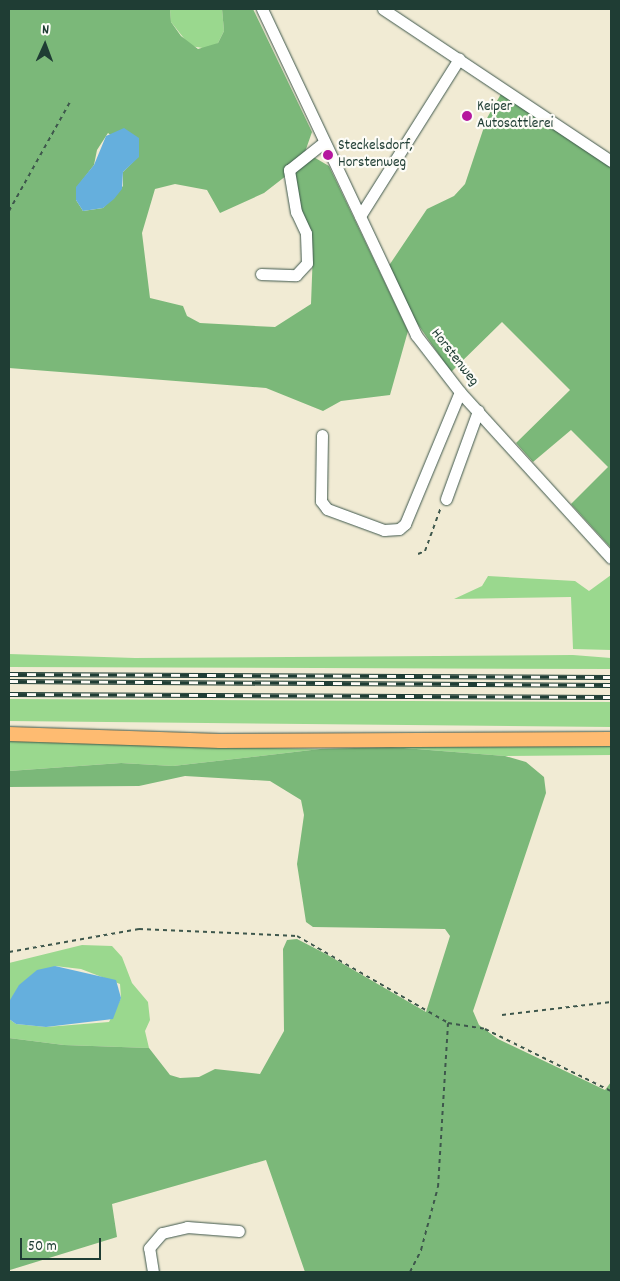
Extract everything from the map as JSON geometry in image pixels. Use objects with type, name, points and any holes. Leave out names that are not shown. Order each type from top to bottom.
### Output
[{"type":"main road","points":[[9,734],[220,741],[611,738]]},
{"type":"street","name":"Horstenweg","points":[[262,9],[323,144],[360,216],[406,318],[460,392],[611,558]]},
{"type":"street","points":[[383,9],[611,161]]},
{"type":"street","points":[[360,216],[459,59]]},
{"type":"street","points":[[261,274],[296,275],[307,263],[306,234],[296,212],[289,170],[323,144]]},
{"type":"street","points":[[322,435],[321,501],[326,509],[384,530],[399,529],[405,524],[460,392]]},
{"type":"street","points":[[446,498],[478,411]]},
{"type":"street","points":[[153,1272],[149,1248],[162,1232],[187,1228],[239,1231]]},
{"type":"path","points":[[9,210],[71,100]]},
{"type":"path","points":[[418,554],[425,551],[446,498]]},
{"type":"path","points":[[9,952],[139,929],[297,936],[448,1023],[485,1029],[611,1092]]},
{"type":"path","points":[[502,1015],[611,1002]]},
{"type":"path","points":[[410,1272],[421,1250],[438,1187],[448,1023]]},
{"type":"green space","points":[[9,9],[170,9],[171,22],[181,36],[198,49],[218,43],[224,31],[222,9],[253,9],[312,132],[305,152],[329,166],[408,331],[390,395],[341,401],[323,411],[266,388],[9,368]],"holes":[[[108,133],[138,157],[123,172],[123,186],[103,208],[83,211],[76,200],[77,187],[94,165],[97,150]],[[291,172],[313,251],[311,304],[275,327],[200,323],[187,316],[183,306],[150,298],[142,233],[155,189],[175,184],[207,190],[220,213],[264,193]]]},
{"type":"green space","points":[[170,9],[222,9],[224,31],[218,43],[209,49],[190,46],[171,22]]},
{"type":"green space","points":[[501,94],[611,167],[611,548],[571,504],[608,467],[571,430],[533,462],[516,443],[570,390],[502,322],[451,372],[412,316],[388,267],[427,209],[454,196],[465,184],[487,118]]},
{"type":"green space","points":[[611,575],[611,650],[573,649],[571,597],[454,599],[482,586],[488,576],[575,581],[589,591]]},
{"type":"green space","points":[[9,654],[135,658],[573,655],[611,658],[611,669],[9,667]]},
{"type":"green space","points":[[9,699],[611,702],[611,727],[9,721]]},
{"type":"green space","points":[[9,740],[320,749],[173,766],[121,763],[9,771]]},
{"type":"green space","points":[[611,746],[611,755],[505,756],[391,747]]},
{"type":"green space","points":[[391,747],[505,756],[526,762],[544,777],[546,793],[473,1011],[479,1025],[498,1039],[605,1090],[611,1082],[611,1272],[305,1272],[266,1160],[112,1204],[117,1237],[10,1270],[9,1038],[64,1045],[149,1048],[170,1075],[180,1078],[199,1077],[215,1069],[260,1074],[284,1031],[283,949],[287,940],[297,939],[326,954],[426,1012],[450,936],[445,929],[313,927],[306,922],[297,864],[304,815],[301,800],[270,781],[185,776],[139,786],[9,787],[9,771],[121,763],[173,766],[320,749]]},
{"type":"green space","points":[[82,945],[112,946],[122,957],[132,983],[148,1002],[150,1020],[145,1031],[149,1048],[64,1045],[9,1038],[9,1019],[16,1024],[46,1027],[109,1022],[121,998],[120,984],[81,969],[55,966],[9,1004],[9,963]]},
{"type":"water","points":[[124,128],[139,138],[139,157],[123,172],[122,189],[114,199],[103,208],[83,211],[76,200],[76,187],[94,165],[106,136]]},
{"type":"water","points":[[55,966],[116,980],[121,998],[113,1019],[46,1027],[16,1024],[9,1019],[10,1000],[19,985],[37,970]]},
{"type":"railway","points":[[9,674],[611,677]]},
{"type":"railway","points":[[9,681],[611,685]]},
{"type":"railway","points":[[9,694],[611,697]]},
{"type":"place","name":"Keiper Autosattlerei","points":[[467,116]]},
{"type":"place","name":"Steckelsdorf, Horstenweg","points":[[328,155]]}]
